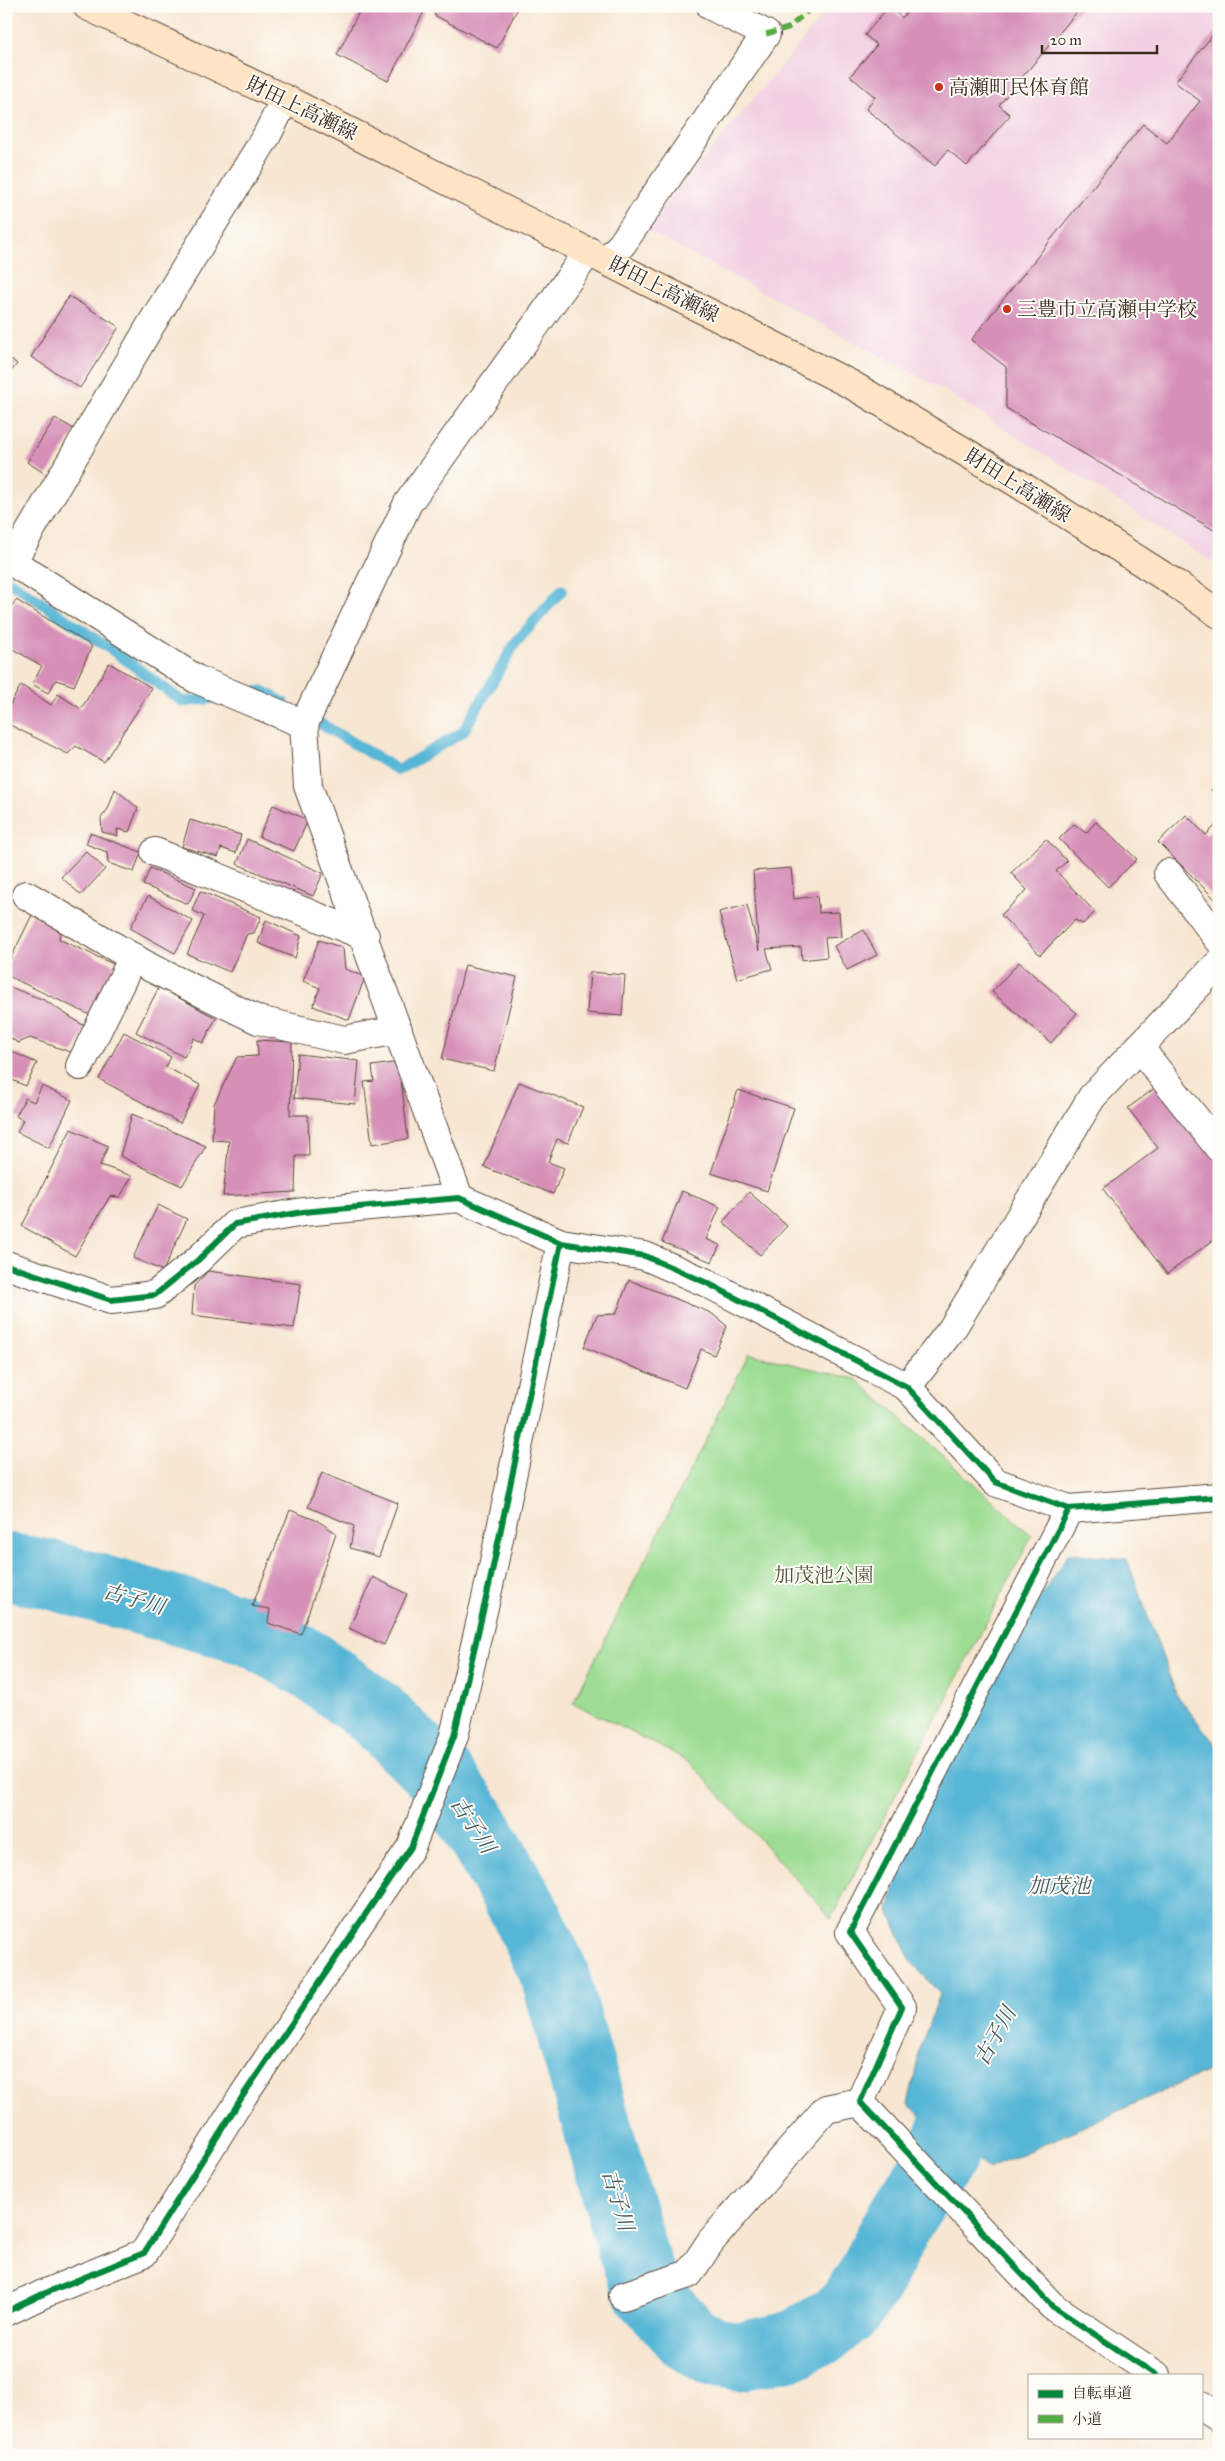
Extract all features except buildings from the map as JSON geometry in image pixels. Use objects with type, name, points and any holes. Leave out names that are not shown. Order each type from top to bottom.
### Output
[{"type":"main road","name":"財田上高瀬線","points":[[87,6],[285,99],[852,385],[1014,481],[1176,584],[1219,614]]},
{"type":"street","points":[[459,1198],[365,936],[308,786],[304,724],[408,504],[598,256],[622,244],[766,34],[712,6]]},
{"type":"street","points":[[285,99],[267,135],[9,559],[196,679],[304,724]]},
{"type":"street","points":[[155,852],[365,936]]},
{"type":"street","points":[[1168,873],[1219,940]]},
{"type":"street","points":[[26,895],[133,957],[258,1020],[344,1040],[398,1030]]},
{"type":"street","points":[[80,1066],[133,957]]},
{"type":"street","points":[[907,1387],[952,1329],[1092,1097],[1219,963]]},
{"type":"street","points":[[1139,1047],[1219,1148]]},
{"type":"street","points":[[6,1265],[111,1300],[155,1295],[198,1260],[235,1224],[303,1212],[459,1198],[561,1243],[645,1256],[707,1283],[907,1387],[995,1482],[1069,1509],[1219,1497]]},
{"type":"street","points":[[6,2312],[43,2294],[144,2253],[244,2094],[411,1847],[454,1736],[490,1581],[561,1243]]},
{"type":"street","points":[[860,2102],[902,2007],[850,1932],[1069,1509]]},
{"type":"street","points":[[623,2296],[689,2274],[711,2241],[826,2109],[860,2102]]},
{"type":"street","points":[[860,2102],[1052,2306],[1154,2374]]},
{"type":"street","points":[[1202,2406],[1219,2417]]},
{"type":"shaded area","name":"三豊市立高瀬中学校","points":[[831,6],[1219,6],[1219,566],[944,390],[645,229]]},
{"type":"green space","name":"加茂池公園","points":[[749,1354],[856,1379],[1032,1536],[831,1918],[689,1761],[573,1703]]},
{"type":"water","name":"加茂池","points":[[1068,1554],[1127,1559],[1176,1694],[1219,1749],[1219,2066],[988,2169],[908,2105],[921,2045],[940,1994],[910,1960],[889,1911],[911,1819],[995,1667]]},
{"type":"waterway","points":[[6,579],[118,654],[183,702],[222,697]]},
{"type":"waterway","points":[[308,716],[398,770],[463,732],[516,642],[562,590]]},
{"type":"waterway","points":[[247,693],[263,691],[283,702]]},
{"type":"waterway","name":"古子川","points":[[6,1567],[48,1574],[251,1632],[310,1665],[375,1713],[439,1775],[469,1815],[521,1904],[554,1973],[632,2250],[648,2292],[688,2337],[713,2352],[740,2356],[791,2346],[831,2324],[851,2307],[868,2282],[901,2218],[942,2156],[984,2050]]},
{"type":"marked path","points":[[766,34],[788,28],[814,6]]},
{"type":"cycle path","points":[[6,1265],[111,1300],[155,1295],[198,1260],[235,1224],[303,1212],[459,1198],[561,1243],[645,1256],[707,1283],[907,1387],[995,1482],[1069,1509],[1219,1497]]},
{"type":"cycle path","points":[[6,2312],[43,2294],[144,2253],[244,2094],[411,1847],[454,1736],[490,1581],[561,1243]]},
{"type":"cycle path","points":[[1069,1509],[850,1932],[902,2007],[860,2102],[1052,2306],[1154,2374]]},
{"type":"place","name":"高瀬町民体育館","points":[[939,87]]},
{"type":"place","name":"三豊市立高瀬中学校","points":[[1007,309]]}]
